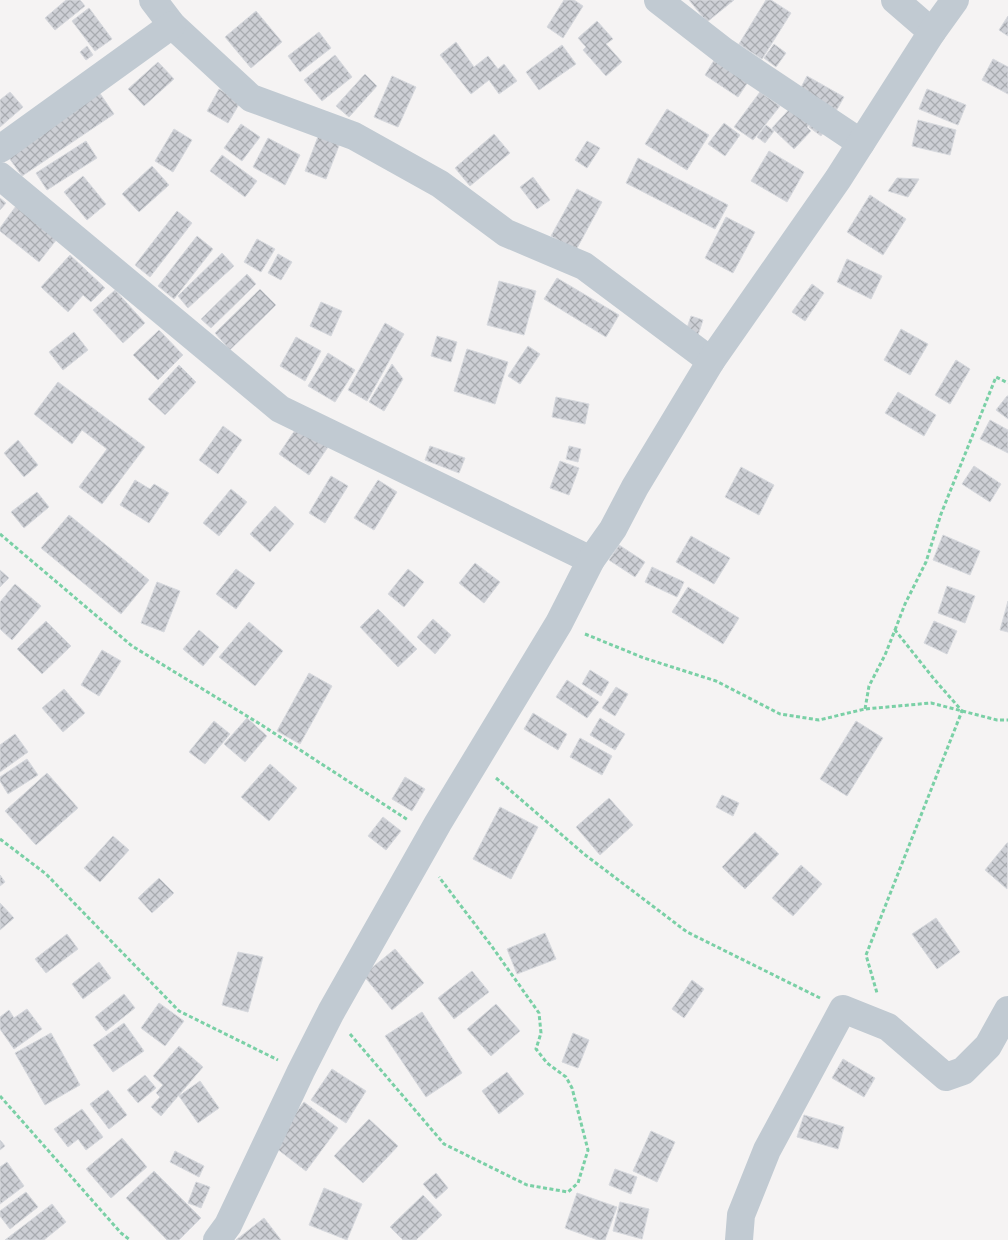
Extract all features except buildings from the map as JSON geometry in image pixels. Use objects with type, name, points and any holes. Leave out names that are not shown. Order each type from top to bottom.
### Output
[{"type":"street","points":[[153,0],[172,25],[251,98],[354,136],[440,184],[506,233],[584,266],[711,362]]},
{"type":"street","points":[[658,0],[725,52],[861,143]]},
{"type":"street","points":[[895,0],[932,32]]},
{"type":"street","points":[[216,1240],[228,1225],[331,1012],[426,844],[559,623],[591,560],[613,529],[635,487],[711,362],[838,179],[932,32],[955,0]]},
{"type":"street","points":[[0,149],[172,25]]},
{"type":"street","points":[[0,176],[280,409],[591,560]]},
{"type":"street","points":[[739,1240],[741,1215],[767,1150],[843,1009],[888,1027],[946,1078],[963,1071],[988,1046],[1008,1010]]},
{"type":"path","points":[[865,709],[869,686],[885,655],[926,562],[941,514],[996,377],[1008,383]]},
{"type":"path","points":[[0,534],[132,646],[260,724],[426,844],[493,948],[539,1013],[541,1033],[536,1049],[546,1063],[566,1077],[572,1088],[588,1150],[578,1183],[568,1192],[527,1185],[444,1144],[331,1012]]},
{"type":"path","points":[[559,623],[644,658],[716,681],[780,714],[819,720],[865,709],[931,703],[997,720],[1008,720]]},
{"type":"path","points":[[895,630],[962,711]]},
{"type":"path","points":[[888,1027],[866,955],[962,711]]},
{"type":"path","points":[[476,760],[584,854],[688,932],[843,1009]]},
{"type":"path","points":[[0,839],[46,874],[179,1011],[301,1071]]},
{"type":"path","points":[[0,1096],[121,1233],[130,1240]]}]
